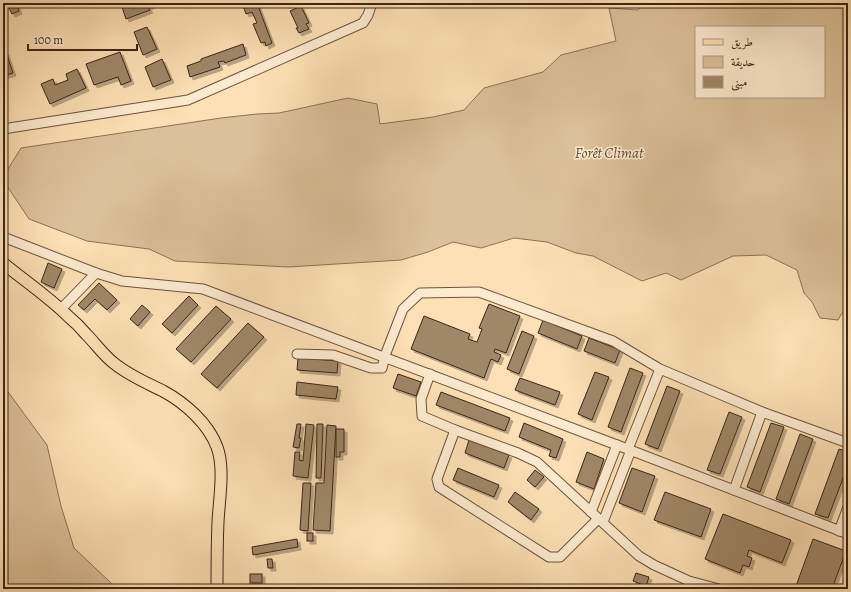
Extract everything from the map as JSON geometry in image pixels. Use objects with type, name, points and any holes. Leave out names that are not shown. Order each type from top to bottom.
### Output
[{"type":"main road","points":[[3,263],[61,309],[86,333],[111,361],[133,376],[164,392],[180,403],[196,416],[208,430],[217,447],[220,466],[217,540],[218,589]]},
{"type":"street","points":[[3,129],[188,100],[363,24],[372,3]]},
{"type":"street","points":[[3,237],[96,273],[122,281],[204,289],[618,444],[844,532],[848,508]]},
{"type":"street","points":[[61,309],[96,273]]},
{"type":"street","points":[[296,354],[333,355],[371,368],[382,368],[403,308],[420,293],[479,292],[613,341],[660,369],[762,412],[848,443]]},
{"type":"street","points":[[455,430],[437,479],[439,487],[549,556],[560,558],[601,520],[660,369]]},
{"type":"street","points":[[430,374],[421,399],[422,416],[518,453],[537,462],[639,556],[654,565],[689,581],[719,589]]},
{"type":"street","points":[[734,490],[762,412]]},
{"type":"street","points":[[591,512],[618,444]]},
{"type":"green space","name":"Forêt Climat","points":[[643,3],[848,3],[848,309],[842,313],[838,320],[820,318],[812,302],[804,293],[797,270],[766,255],[733,256],[681,280],[666,273],[642,281],[593,256],[576,253],[547,242],[514,238],[481,248],[453,242],[428,252],[401,260],[288,267],[175,261],[149,249],[87,241],[29,219],[3,180],[3,177],[21,148],[221,118],[279,113],[348,98],[377,104],[380,124],[433,117],[464,110],[484,88],[543,72],[561,55],[616,41],[609,8],[638,10]]},
{"type":"green space","points":[[3,385],[47,445],[61,506],[74,548],[111,583],[113,589],[3,589]]},
{"type":"building","points":[[16,3],[19,11],[12,14],[7,4]]},
{"type":"building","points":[[132,3],[157,3],[148,7],[150,10],[126,19],[122,7]]},
{"type":"building","points":[[242,3],[257,3],[272,43],[266,46],[265,42],[261,43],[253,24],[257,23],[252,12],[246,14]]},
{"type":"building","points":[[301,6],[309,23],[306,24],[309,29],[299,33],[290,11]]},
{"type":"building","points":[[147,27],[157,49],[143,55],[134,32]]},
{"type":"building","points":[[243,44],[246,55],[225,63],[224,61],[218,62],[220,67],[190,77],[187,66],[201,61],[201,59]]},
{"type":"building","points":[[6,52],[13,73],[3,76],[3,53]]},
{"type":"building","points":[[120,52],[131,81],[121,85],[118,77],[94,85],[86,64]]},
{"type":"building","points":[[162,59],[171,80],[153,87],[145,67]]},
{"type":"building","points":[[77,69],[86,88],[50,104],[41,84],[53,79],[55,85],[68,80],[66,74]]},
{"type":"building","points":[[48,263],[62,269],[54,288],[41,282]]},
{"type":"building","points":[[99,283],[117,300],[107,310],[95,299],[84,310],[78,305]]},
{"type":"building","points":[[189,296],[198,305],[172,333],[162,324]]},
{"type":"building","points":[[489,304],[520,316],[506,353],[495,349],[494,352],[501,355],[498,362],[491,359],[484,378],[411,349],[424,316],[470,334],[468,339],[477,342],[482,329],[479,328]]},
{"type":"building","points":[[142,305],[150,312],[138,326],[130,319]]},
{"type":"building","points":[[216,306],[231,319],[191,362],[176,349]]},
{"type":"building","points":[[543,320],[582,336],[577,349],[538,333]]},
{"type":"building","points":[[248,323],[264,337],[217,388],[201,374]]},
{"type":"building","points":[[522,331],[534,336],[519,374],[507,369]]},
{"type":"building","points":[[589,338],[620,350],[615,363],[584,351]]},
{"type":"building","points":[[298,358],[338,361],[337,373],[297,370]]},
{"type":"building","points":[[630,368],[643,373],[621,432],[608,427]]},
{"type":"building","points":[[595,372],[609,377],[592,420],[578,414]]},
{"type":"building","points":[[398,374],[421,382],[416,396],[393,388]]},
{"type":"building","points":[[520,378],[560,392],[555,405],[515,390]]},
{"type":"building","points":[[297,382],[338,387],[336,399],[296,395]]},
{"type":"building","points":[[667,386],[680,391],[658,449],[645,444]]},
{"type":"building","points":[[441,392],[510,418],[505,431],[436,405]]},
{"type":"building","points":[[729,412],[742,417],[720,474],[707,470]]},
{"type":"building","points":[[524,423],[563,439],[556,458],[549,456],[551,450],[519,437]]},
{"type":"building","points":[[771,423],[784,427],[760,492],[747,487]]},
{"type":"building","points":[[297,424],[301,424],[299,448],[293,447]]},
{"type":"building","points":[[306,424],[314,425],[308,478],[293,476],[295,452],[300,452],[299,460],[303,461]]},
{"type":"building","points":[[317,424],[323,424],[321,478],[316,478]]},
{"type":"building","points":[[327,425],[336,426],[330,531],[313,530],[316,483],[324,483]]},
{"type":"building","points":[[336,429],[344,429],[344,452],[340,452],[340,457],[336,457]]},
{"type":"building","points":[[800,434],[813,439],[789,504],[776,499]]},
{"type":"building","points":[[469,440],[509,455],[504,468],[465,453]]},
{"type":"building","points":[[839,449],[848,452],[848,465],[828,518],[815,514]]},
{"type":"building","points":[[587,452],[604,459],[594,489],[576,482]]},
{"type":"building","points":[[458,468],[499,485],[494,497],[453,480]]},
{"type":"building","points":[[632,468],[655,476],[642,512],[619,503]]},
{"type":"building","points":[[535,470],[544,477],[535,487],[527,480]]},
{"type":"building","points":[[303,483],[311,483],[308,531],[300,530]]},
{"type":"building","points":[[515,492],[539,509],[531,520],[508,502]]},
{"type":"building","points":[[665,492],[711,509],[701,537],[654,520]]},
{"type":"building","points":[[723,514],[791,540],[782,563],[749,550],[747,556],[752,558],[749,567],[743,565],[740,573],[705,559]]},
{"type":"building","points":[[307,533],[313,533],[313,541],[307,541]]},
{"type":"building","points":[[297,539],[298,547],[253,555],[252,547]]},
{"type":"building","points":[[813,539],[846,551],[833,586],[828,584],[826,589],[795,589]]},
{"type":"building","points":[[267,559],[272,559],[273,568],[268,568]]},
{"type":"building","points":[[636,573],[649,577],[646,586],[633,581]]},
{"type":"building","points":[[250,574],[262,574],[262,583],[250,583]]}]
